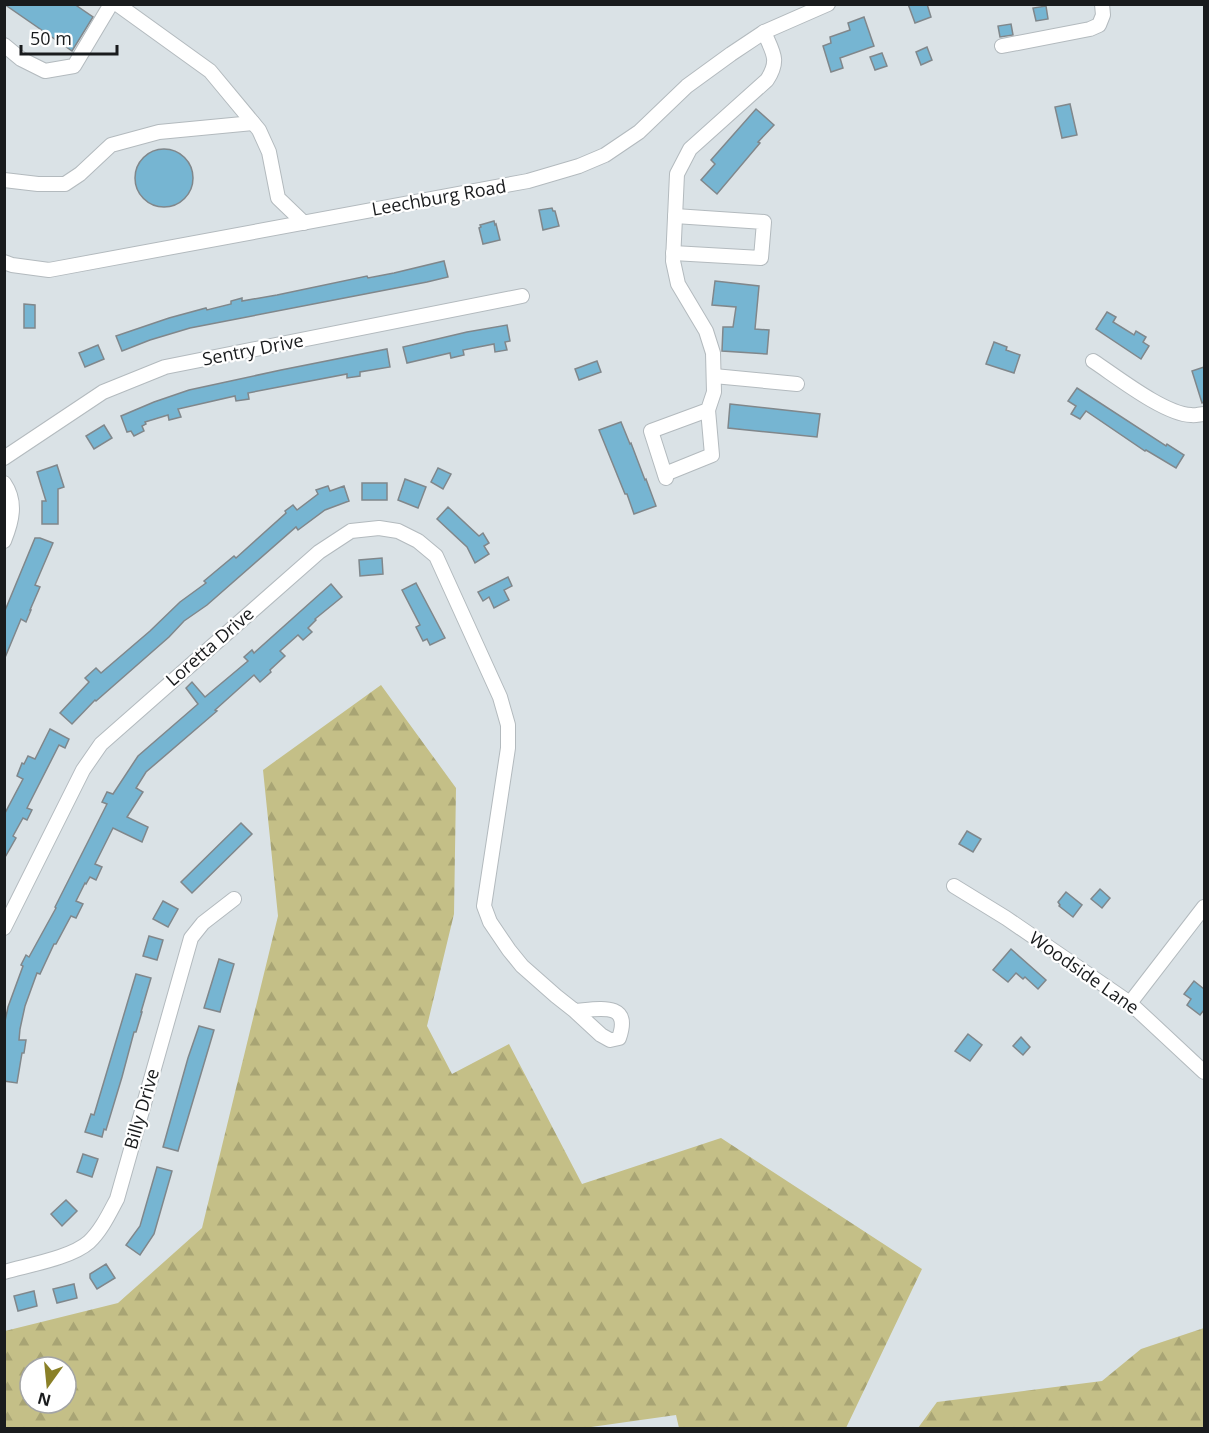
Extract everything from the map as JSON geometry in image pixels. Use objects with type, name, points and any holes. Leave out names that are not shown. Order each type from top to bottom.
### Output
[{"type":"street","points":[[4,45],[21,59],[45,71],[74,66],[111,4]]},
{"type":"street","points":[[117,4],[210,71],[259,130],[269,152],[278,198],[304,223]]},
{"type":"street","name":"Leechburg Road","points":[[4,262],[49,270],[528,182],[579,166],[604,155],[639,132],[687,86],[730,54],[764,32],[828,4]]},
{"type":"street","points":[[1002,46],[1090,29],[1099,25],[1103,15],[1102,4]]},
{"type":"street","points":[[708,410],[651,431],[665,476],[712,455],[708,410],[714,392],[713,353],[706,331],[678,284],[673,261],[677,174],[690,149],[767,80],[774,70],[775,58],[764,32]]},
{"type":"street","points":[[4,180],[65,184],[80,174],[111,145],[159,132],[253,123]]},
{"type":"street","points":[[673,253],[761,258],[764,222],[675,216]]},
{"type":"street","name":"Sentry Drive","points":[[4,458],[103,392],[165,367],[522,296]]},
{"type":"street","points":[[1093,361],[1156,403],[1189,416],[1204,414]]},
{"type":"street","points":[[714,376],[797,384]]},
{"type":"street","points":[[4,483],[10,492],[13,506],[4,541]]},
{"type":"street","name":"Loretta Drive","points":[[4,928],[83,770],[101,744],[319,552],[351,531],[379,528],[398,531],[418,541],[436,556],[500,697],[508,724],[509,738],[484,906],[490,922],[522,966],[575,1011]]},
{"type":"street","name":"Woodside Lane","points":[[954,886],[1006,918],[1130,1003],[1204,1072]]},
{"type":"street","name":"Billy Drive","points":[[4,1272],[72,1252],[88,1242],[102,1226],[117,1199],[191,938],[203,923],[234,900]]},
{"type":"street","points":[[1130,1003],[1204,907]]},
{"type":"green space","points":[[381,685],[456,788],[454,914],[427,1026],[452,1074],[509,1044],[582,1184],[721,1138],[922,1269],[846,1428],[679,1428],[676,1415],[584,1428],[5,1428],[5,1331],[118,1303],[202,1228],[278,916],[263,770]]},
{"type":"green space","points":[[1204,1328],[1204,1428],[918,1428],[937,1402],[1102,1381],[1141,1349]]},
{"type":"building","points":[[4,4],[74,4],[93,17],[72,51]]},
{"type":"building","points":[[908,4],[927,4],[931,17],[915,23]]},
{"type":"building","points":[[1046,6],[1048,19],[1036,21],[1033,8]]},
{"type":"building","points":[[864,17],[874,46],[840,58],[843,68],[831,72],[823,46],[831,43],[830,37],[850,30],[848,23]]},
{"type":"building","points":[[1011,24],[1013,35],[1000,37],[998,26]]},
{"type":"building","points":[[927,47],[932,60],[921,65],[916,52]]},
{"type":"building","points":[[882,53],[887,66],[875,70],[870,57]]},
{"type":"building","points":[[1070,104],[1077,135],[1062,138],[1055,107]]},
{"type":"building","points":[[756,109],[774,125],[717,194],[701,180],[715,164],[711,160]]},
{"type":"building","points":[[158,149],[170,149],[185,157],[193,172],[193,184],[185,199],[170,207],[158,207],[143,199],[135,184],[135,172],[143,157]]},
{"type":"building","points":[[552,208],[559,226],[543,230],[539,210]]},
{"type":"building","points":[[494,221],[500,240],[483,244],[480,225]]},
{"type":"building","points":[[444,261],[448,277],[427,282],[190,328],[122,351],[116,336],[169,318],[231,304],[231,301],[242,298],[242,301],[277,295]]},
{"type":"building","points":[[715,281],[759,286],[755,329],[769,330],[767,354],[722,351],[723,327],[733,327],[736,307],[712,305]]},
{"type":"building","points":[[24,304],[35,305],[35,328],[24,328]]},
{"type":"building","points":[[1107,312],[1116,317],[1113,322],[1134,335],[1136,331],[1146,337],[1143,342],[1149,346],[1141,359],[1096,329]]},
{"type":"building","points":[[507,325],[510,341],[505,342],[507,350],[495,352],[494,344],[463,350],[464,355],[451,358],[450,353],[407,363],[403,347]]},
{"type":"building","points":[[994,342],[1020,355],[1014,373],[986,364]]},
{"type":"building","points":[[98,345],[104,359],[85,367],[79,353]]},
{"type":"building","points":[[387,349],[390,367],[360,372],[360,376],[347,378],[347,374],[248,393],[249,399],[236,401],[235,396],[178,409],[181,417],[169,420],[168,415],[145,422],[146,424],[142,426],[144,431],[134,436],[131,431],[127,432],[121,416],[189,390]]},
{"type":"building","points":[[597,361],[601,372],[579,380],[575,369]]},
{"type":"building","points":[[1204,367],[1204,402],[1202,403],[1192,371]]},
{"type":"building","points":[[1077,388],[1166,446],[1167,444],[1184,455],[1176,468],[1145,451],[1086,411],[1080,419],[1071,414],[1076,406],[1068,401]]},
{"type":"building","points":[[730,404],[820,414],[817,437],[728,428]]},
{"type":"building","points":[[621,422],[656,506],[634,514],[599,430]]},
{"type":"building","points":[[104,425],[112,438],[94,449],[86,436]]},
{"type":"building","points":[[57,465],[64,487],[58,489],[58,524],[42,524],[42,501],[46,501],[37,472]]},
{"type":"building","points":[[438,468],[451,474],[443,489],[431,482]]},
{"type":"building","points":[[405,479],[426,487],[418,508],[398,500]]},
{"type":"building","points":[[362,483],[387,483],[387,500],[362,500]]},
{"type":"building","points":[[328,486],[330,491],[344,486],[349,501],[325,510],[298,530],[296,527],[207,605],[184,621],[169,637],[95,700],[72,724],[60,713],[89,682],[85,678],[96,668],[101,673],[180,602],[206,583],[204,581],[234,556],[236,558],[286,513],[285,511],[293,505],[297,510],[318,494],[316,490]]},
{"type":"building","points":[[448,507],[479,536],[483,533],[489,543],[484,546],[489,554],[475,563],[467,547],[437,519]]},
{"type":"building","points":[[35,538],[53,543],[35,585],[40,587],[26,622],[21,619],[4,660],[4,613]]},
{"type":"building","points":[[382,558],[383,574],[360,576],[359,560]]},
{"type":"building","points":[[508,577],[512,586],[504,590],[509,600],[494,608],[489,597],[483,601],[478,592]]},
{"type":"building","points":[[416,583],[445,638],[430,645],[427,639],[423,641],[416,627],[420,625],[402,590]]},
{"type":"building","points":[[331,584],[342,597],[315,619],[308,628],[312,632],[303,640],[298,635],[280,651],[285,656],[260,682],[254,675],[215,710],[217,711],[146,772],[136,788],[143,792],[127,817],[148,827],[142,842],[113,828],[95,864],[102,867],[96,880],[90,877],[85,883],[76,901],[83,904],[76,918],[71,916],[40,974],[37,973],[25,1006],[20,1029],[19,1040],[26,1040],[17,1083],[4,1081],[4,1026],[8,1007],[23,966],[21,965],[26,955],[29,957],[56,908],[107,804],[102,802],[107,792],[113,794],[138,756],[198,704],[186,688],[192,682],[205,697],[248,661],[244,657],[252,650],[254,653]]},
{"type":"building","points":[[50,729],[69,739],[65,748],[59,745],[27,808],[32,810],[27,820],[23,818],[13,836],[16,838],[4,859],[4,815],[23,779],[17,776],[22,763],[24,764],[28,756],[35,759]]},
{"type":"building","points":[[241,823],[252,834],[192,893],[181,882]]},
{"type":"building","points":[[967,831],[981,839],[973,852],[959,844]]},
{"type":"building","points":[[1100,889],[1110,898],[1102,908],[1091,899]]},
{"type":"building","points":[[1066,892],[1082,905],[1073,917],[1059,906],[1058,902]]},
{"type":"building","points":[[163,901],[178,909],[168,927],[153,919]]},
{"type":"building","points":[[149,936],[163,940],[157,960],[143,956]]},
{"type":"building","points":[[1011,949],[1046,980],[1038,989],[1025,977],[1023,979],[1016,973],[1008,982],[993,970]]},
{"type":"building","points":[[219,959],[234,964],[220,1012],[204,1008]]},
{"type":"building","points":[[136,974],[151,978],[102,1137],[85,1132],[91,1114],[94,1115]]},
{"type":"building","points":[[1194,981],[1204,989],[1204,1010],[1200,1015],[1187,1005],[1191,999],[1184,994]]},
{"type":"building","points":[[199,1026],[214,1030],[178,1151],[163,1147]]},
{"type":"building","points":[[968,1034],[982,1045],[970,1061],[955,1051]]},
{"type":"building","points":[[1021,1037],[1030,1047],[1023,1055],[1013,1046]]},
{"type":"building","points":[[83,1154],[98,1159],[92,1177],[77,1172]]},
{"type":"building","points":[[157,1167],[172,1171],[154,1234],[140,1255],[126,1245],[140,1226]]},
{"type":"building","points":[[66,1200],[77,1211],[62,1226],[51,1214]]},
{"type":"building","points":[[106,1264],[115,1278],[97,1289],[90,1274]]},
{"type":"building","points":[[74,1284],[77,1298],[57,1303],[53,1289]]},
{"type":"building","points":[[34,1291],[37,1306],[18,1311],[14,1296]]}]
